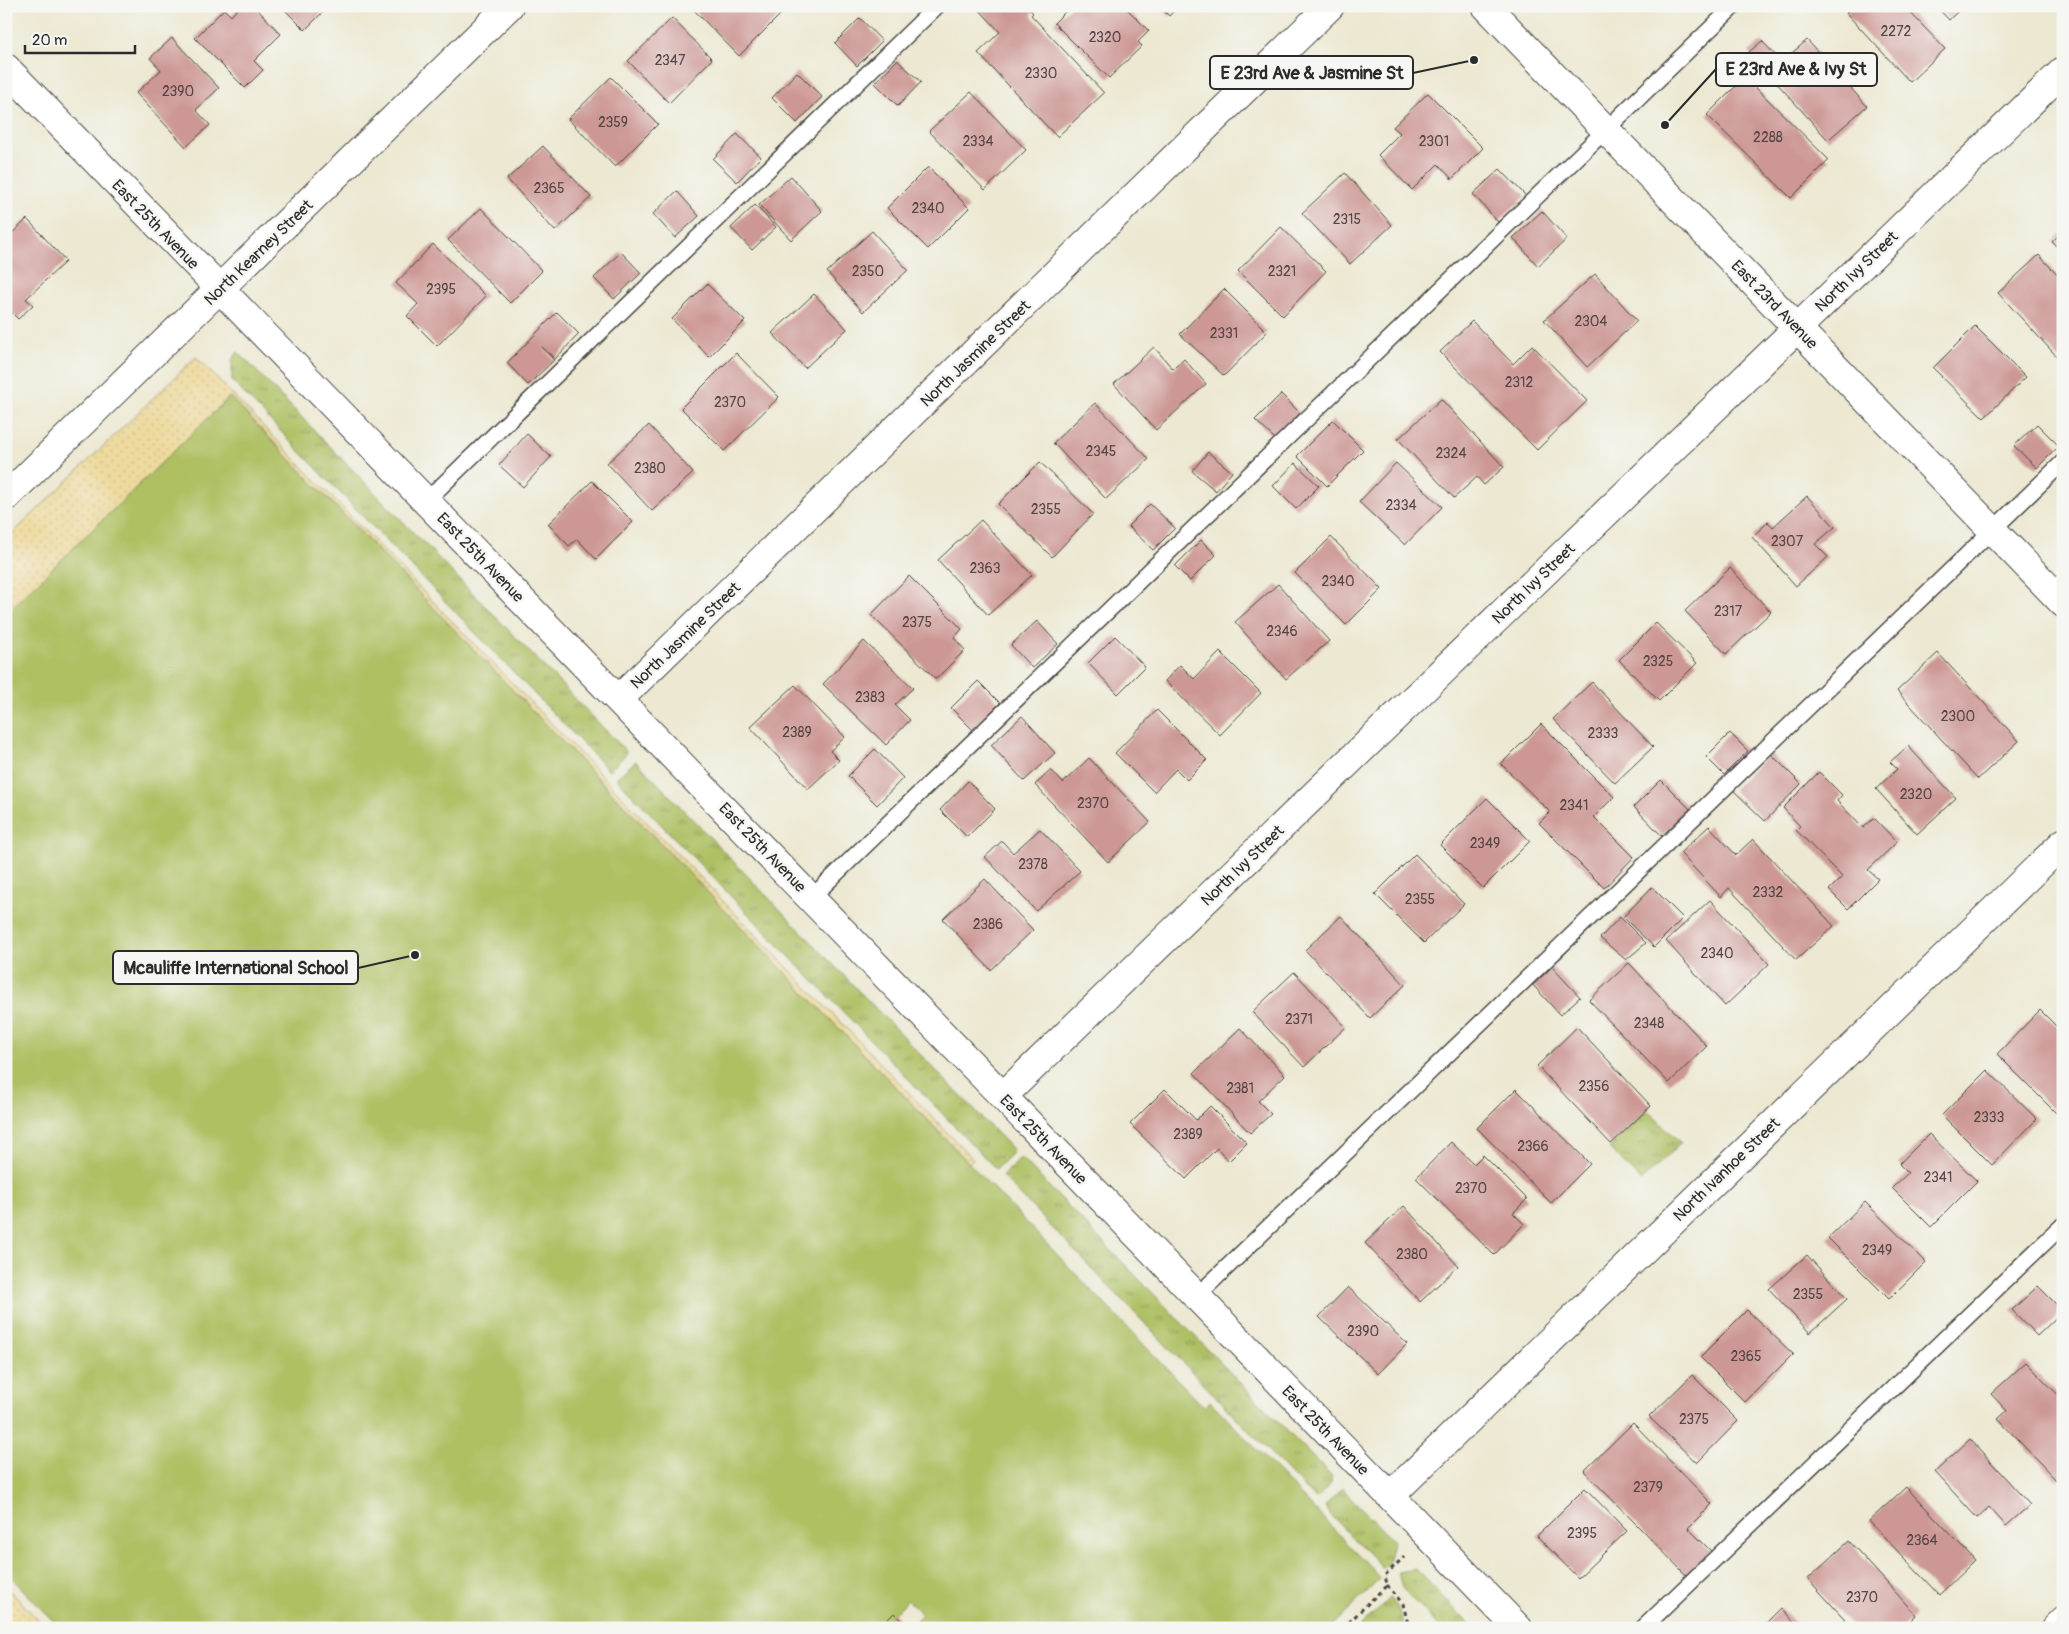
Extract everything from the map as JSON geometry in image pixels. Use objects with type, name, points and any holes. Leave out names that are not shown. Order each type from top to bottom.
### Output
[{"type":"street","name":"North Kearney Street","points":[[6,497],[509,6]]},
{"type":"street","name":"North Jasmine Street","points":[[619,699],[1330,6]]},
{"type":"street","name":"East 23rd Avenue","points":[[1486,6],[1608,130],[2063,603]]},
{"type":"street","name":"East 25th Avenue","points":[[6,68],[1518,1628]]},
{"type":"street","name":"North Ivy Street","points":[[1003,1096],[2063,71]]},
{"type":"street","name":"North Ivanhoe Street","points":[[1390,1496],[2063,843]]},
{"type":"street","points":[[2056,1628],[2063,1621]]},
{"type":"lane","points":[[426,501],[937,6]]},
{"type":"lane","points":[[812,898],[1608,130],[1734,6]]},
{"type":"lane","points":[[1196,1297],[2063,462]]},
{"type":"lane","points":[[1643,1628],[2063,1225]]},
{"type":"path","points":[[1407,1555],[1386,1576],[1387,1586],[1402,1604],[1408,1628]]},
{"type":"path","points":[[1343,1628],[1387,1586]]},
{"type":"green space","points":[[238,352],[626,751],[625,755],[609,771],[232,381],[232,360]]},
{"type":"green space","points":[[230,397],[1204,1407],[1210,1401],[1381,1578],[1330,1628],[909,1628],[922,1615],[908,1600],[879,1628],[60,1628],[6,1572],[6,613]]},
{"type":"green space","points":[[636,761],[1012,1149],[1013,1152],[996,1169],[616,778]]},
{"type":"green space","points":[[1647,1110],[1681,1143],[1641,1181],[1609,1148]]},
{"type":"green space","points":[[1019,1159],[1022,1159],[1332,1477],[1332,1483],[1315,1499],[1002,1176]]},
{"type":"green space","points":[[1342,1488],[1393,1541],[1388,1564],[1383,1568],[1327,1511],[1325,1506]]},
{"type":"green space","points":[[1416,1569],[1473,1628],[1440,1628],[1402,1588],[1398,1572]]},
{"type":"green space","points":[[1389,1598],[1400,1611],[1404,1628],[1359,1628]]},
{"type":"sand","points":[[196,357],[973,1159],[969,1163],[230,397],[6,613],[6,540]]},
{"type":"sand","points":[[6,1587],[46,1628],[6,1628]]},
{"type":"building","points":[[240,6],[254,6],[281,34],[254,61],[263,70],[245,88],[195,38],[224,9],[231,16]]},
{"type":"building","points":[[281,6],[329,6],[305,30]]},
{"type":"building","points":[[690,6],[777,6],[783,12],[739,56]]},
{"type":"building","points":[[976,6],[1027,6],[1033,13],[1031,15],[1104,93],[1057,137],[978,53],[1000,32]]},
{"type":"building","points":[[1071,6],[1124,6],[1149,31],[1138,42],[1142,46],[1109,78],[1054,23]]},
{"type":"building","points":[[1159,6],[1179,6],[1169,16]]},
{"type":"building","points":[[1854,6],[1904,6],[1945,49],[1910,82],[1846,13]]},
{"type":"building","points":[[1936,6],[1963,6],[1949,20]]},
{"type":"building","points":[[672,18],[712,59],[669,103],[628,61]]},
{"type":"building","points":[[860,18],[882,41],[857,66],[835,43]]},
{"type":"building","points":[[172,38],[219,88],[196,110],[210,125],[186,147],[136,93],[161,70],[150,58]]},
{"type":"building","points":[[1807,40],[1867,106],[1828,140],[1749,52],[1762,41],[1782,62]]},
{"type":"building","points":[[897,60],[921,82],[898,106],[875,83]]},
{"type":"building","points":[[797,72],[822,97],[797,123],[772,98]]},
{"type":"building","points":[[611,77],[658,124],[615,167],[568,119]]},
{"type":"building","points":[[1745,77],[1829,160],[1791,198],[1707,115]]},
{"type":"building","points":[[971,92],[1026,150],[985,190],[929,131]]},
{"type":"building","points":[[1428,93],[1483,148],[1452,179],[1438,164],[1412,190],[1378,155],[1400,133],[1393,127]]},
{"type":"building","points":[[737,134],[761,157],[737,182],[713,159]]},
{"type":"building","points":[[543,146],[591,197],[555,231],[507,179]]},
{"type":"building","points":[[928,167],[969,208],[928,249],[887,208]]},
{"type":"building","points":[[1500,169],[1526,196],[1498,222],[1473,194]]},
{"type":"building","points":[[1345,173],[1392,225],[1350,264],[1302,213]]},
{"type":"building","points":[[791,176],[822,211],[791,240],[759,205]]},
{"type":"building","points":[[677,191],[699,216],[675,238],[653,214]]},
{"type":"building","points":[[755,205],[776,227],[752,250],[731,228]]},
{"type":"building","points":[[481,208],[542,271],[510,303],[448,240]]},
{"type":"building","points":[[1542,211],[1567,239],[1538,266],[1513,238]]},
{"type":"building","points":[[27,219],[66,261],[26,299],[33,305],[18,319],[6,307],[6,235],[8,237]]},
{"type":"building","points":[[1281,227],[1326,271],[1283,316],[1238,271]]},
{"type":"building","points":[[872,231],[908,270],[863,312],[827,272]]},
{"type":"building","points":[[2063,231],[2063,252],[2052,242]]},
{"type":"building","points":[[433,244],[486,296],[437,346],[407,316],[418,304],[396,283]]},
{"type":"building","points":[[621,252],[641,273],[614,299],[594,278]]},
{"type":"building","points":[[2039,255],[2063,281],[2062,362],[1998,293]]},
{"type":"building","points":[[1595,274],[1637,321],[1587,367],[1544,320]]},
{"type":"building","points":[[707,284],[745,321],[709,357],[672,319]]},
{"type":"building","points":[[1224,289],[1267,332],[1224,376],[1180,334]]},
{"type":"building","points":[[814,294],[847,329],[805,368],[772,333]]},
{"type":"building","points":[[557,312],[579,334],[555,359],[542,347],[554,360],[528,385],[507,363]]},
{"type":"building","points":[[1472,321],[1513,364],[1532,345],[1587,401],[1537,450],[1440,352]]},
{"type":"building","points":[[1975,326],[2026,377],[1984,418],[1933,368]]},
{"type":"building","points":[[1154,347],[1173,369],[1184,359],[1206,384],[1156,430],[1114,384]]},
{"type":"building","points":[[736,353],[779,397],[724,451],[681,408]]},
{"type":"building","points":[[1281,394],[1300,413],[1275,439],[1255,420]]},
{"type":"building","points":[[1441,399],[1504,467],[1484,485],[1477,477],[1454,498],[1398,439]]},
{"type":"building","points":[[1095,403],[1149,459],[1106,499],[1053,443]]},
{"type":"building","points":[[1333,420],[1363,450],[1327,486],[1297,456]]},
{"type":"building","points":[[2037,424],[2059,446],[2037,468],[2014,446]]},
{"type":"building","points":[[649,425],[693,473],[652,511],[607,463]]},
{"type":"building","points":[[527,434],[551,457],[523,487],[499,465]]},
{"type":"building","points":[[1208,452],[1232,472],[1216,491],[1192,471]]},
{"type":"building","points":[[1040,462],[1093,514],[1052,557],[998,504]]},
{"type":"building","points":[[1295,463],[1319,486],[1296,509],[1273,486]]},
{"type":"building","points":[[1396,463],[1442,507],[1405,545],[1359,502]]},
{"type":"building","points":[[592,481],[633,522],[596,559],[577,539],[569,546],[548,524]]},
{"type":"building","points":[[1807,496],[1835,527],[1815,544],[1828,557],[1796,586],[1752,537],[1768,522],[1773,527]]},
{"type":"building","points":[[1150,504],[1175,528],[1153,550],[1128,526]]},
{"type":"building","points":[[981,520],[1032,575],[988,615],[938,560]]},
{"type":"building","points":[[1331,537],[1382,589],[1346,625],[1295,573]]},
{"type":"building","points":[[1201,540],[1216,555],[1190,581],[1175,566]]},
{"type":"building","points":[[1730,568],[1771,612],[1726,654],[1685,611]]},
{"type":"building","points":[[909,576],[962,629],[954,638],[965,650],[936,679],[871,615]]},
{"type":"building","points":[[1278,584],[1329,641],[1286,679],[1235,622]]},
{"type":"building","points":[[1037,621],[1058,644],[1032,668],[1011,645]]},
{"type":"building","points":[[1656,623],[1697,663],[1659,701],[1619,660]]},
{"type":"building","points":[[1115,636],[1145,667],[1118,694],[1088,663]]},
{"type":"building","points":[[864,641],[913,688],[895,705],[910,720],[886,745],[823,684]]},
{"type":"building","points":[[1220,652],[1261,693],[1220,735],[1165,681],[1180,665],[1194,679]]},
{"type":"building","points":[[1938,653],[2019,741],[1978,779],[1897,691]]},
{"type":"building","points":[[978,681],[1000,703],[973,730],[951,708]]},
{"type":"building","points":[[1592,682],[1653,747],[1615,783],[1553,719]]},
{"type":"building","points":[[795,685],[845,737],[830,751],[839,760],[808,789],[750,727]]},
{"type":"building","points":[[1157,710],[1207,760],[1187,780],[1176,769],[1154,792],[1115,753]]},
{"type":"building","points":[[1022,716],[1055,753],[1024,781],[991,745]]},
{"type":"building","points":[[1541,724],[1614,797],[1594,817],[1634,857],[1604,888],[1539,823],[1550,812],[1501,764]]},
{"type":"building","points":[[1730,733],[1748,751],[1724,775],[1706,757]]},
{"type":"building","points":[[1908,746],[1956,798],[1917,834],[1876,789],[1897,769],[1890,762]]},
{"type":"building","points":[[875,749],[903,778],[877,805],[848,776]]},
{"type":"building","points":[[1770,753],[1801,784],[1765,821],[1733,790]]},
{"type":"building","points":[[1089,758],[1150,822],[1108,862],[1035,785],[1051,770],[1063,783]]},
{"type":"building","points":[[1819,772],[1842,795],[1837,801],[1863,828],[1874,818],[1897,842],[1868,870],[1878,879],[1848,909],[1829,890],[1842,877],[1796,830],[1800,826],[1783,808]]},
{"type":"building","points":[[1661,780],[1690,809],[1662,836],[1634,807]]},
{"type":"building","points":[[968,781],[995,809],[967,837],[940,810]]},
{"type":"building","points":[[1487,798],[1530,841],[1483,888],[1440,845]]},
{"type":"building","points":[[1709,826],[1736,855],[1753,839],[1834,926],[1796,960],[1729,888],[1721,897],[1680,853]]},
{"type":"building","points":[[1040,829],[1080,871],[1036,911],[985,857],[1002,841],[1013,853]]},
{"type":"building","points":[[1415,854],[1464,904],[1424,943],[1375,894]]},
{"type":"building","points":[[985,879],[1033,930],[991,970],[943,919]]},
{"type":"building","points":[[1652,887],[1683,918],[1654,947],[1623,917]]},
{"type":"building","points":[[1710,900],[1769,964],[1725,1006],[1666,941]]},
{"type":"building","points":[[1341,916],[1405,985],[1370,1018],[1305,950]]},
{"type":"building","points":[[1620,917],[1646,943],[1626,960],[1600,938]]},
{"type":"building","points":[[1629,963],[1707,1046],[1669,1083],[1589,1000]]},
{"type":"building","points":[[1552,967],[1580,997],[1560,1015],[1533,985]]},
{"type":"building","points":[[1294,972],[1346,1027],[1304,1067],[1252,1012]]},
{"type":"building","points":[[2040,1010],[2063,1033],[2063,1120],[1997,1054]]},
{"type":"building","points":[[1577,1027],[1651,1106],[1611,1144],[1537,1066]]},
{"type":"building","points":[[1240,1028],[1285,1075],[1258,1101],[1271,1114],[1250,1133],[1194,1073]]},
{"type":"building","points":[[1987,1070],[2037,1119],[1992,1165],[1942,1115]]},
{"type":"building","points":[[1165,1089],[1196,1120],[1210,1106],[1247,1143],[1229,1161],[1217,1148],[1186,1179],[1130,1124]]},
{"type":"building","points":[[1516,1089],[1590,1164],[1551,1203],[1477,1128]]},
{"type":"building","points":[[1929,1134],[1977,1181],[1931,1227],[1892,1188],[1908,1173],[1899,1164]]},
{"type":"building","points":[[1451,1142],[1474,1164],[1483,1155],[1527,1199],[1513,1213],[1524,1224],[1494,1255],[1416,1178]]},
{"type":"building","points":[[1865,1202],[1926,1262],[1889,1299],[1828,1238]]},
{"type":"building","points":[[1404,1206],[1458,1266],[1420,1302],[1365,1243]]},
{"type":"building","points":[[1807,1255],[1847,1299],[1810,1333],[1769,1289]]},
{"type":"building","points":[[2038,1286],[2063,1311],[2037,1336],[2012,1310]]},
{"type":"building","points":[[1348,1287],[1407,1344],[1378,1374],[1319,1317]]},
{"type":"building","points":[[1747,1310],[1793,1354],[1745,1402],[1700,1357]]},
{"type":"building","points":[[2026,1362],[2063,1400],[2063,1475],[2057,1481],[1998,1419],[2007,1411],[1991,1394]]},
{"type":"building","points":[[1692,1375],[1738,1421],[1697,1463],[1649,1417]]},
{"type":"building","points":[[1633,1423],[1712,1504],[1688,1528],[1712,1552],[1687,1576],[1584,1471]]},
{"type":"building","points":[[1970,1439],[2030,1505],[2006,1526],[1989,1507],[1977,1518],[1935,1472]]},
{"type":"building","points":[[1906,1487],[1975,1560],[1939,1595],[1869,1521]]},
{"type":"building","points":[[1585,1488],[1627,1531],[1578,1578],[1537,1536]]},
{"type":"building","points":[[1849,1541],[1916,1615],[1903,1628],[1853,1628],[1808,1579]]},
{"type":"building","points":[[1781,1608],[1800,1628],[1761,1628]]},
{"type":"building","points":[[894,1613],[908,1628],[879,1628]]},
{"type":"place","name":"E 23rd Ave & Jasmine St","points":[[1474,60]]},
{"type":"place","name":"E 23rd Ave & Ivy St","points":[[1665,125]]},
{"type":"place","name":"Mcauliffe International School","points":[[415,955]]}]
